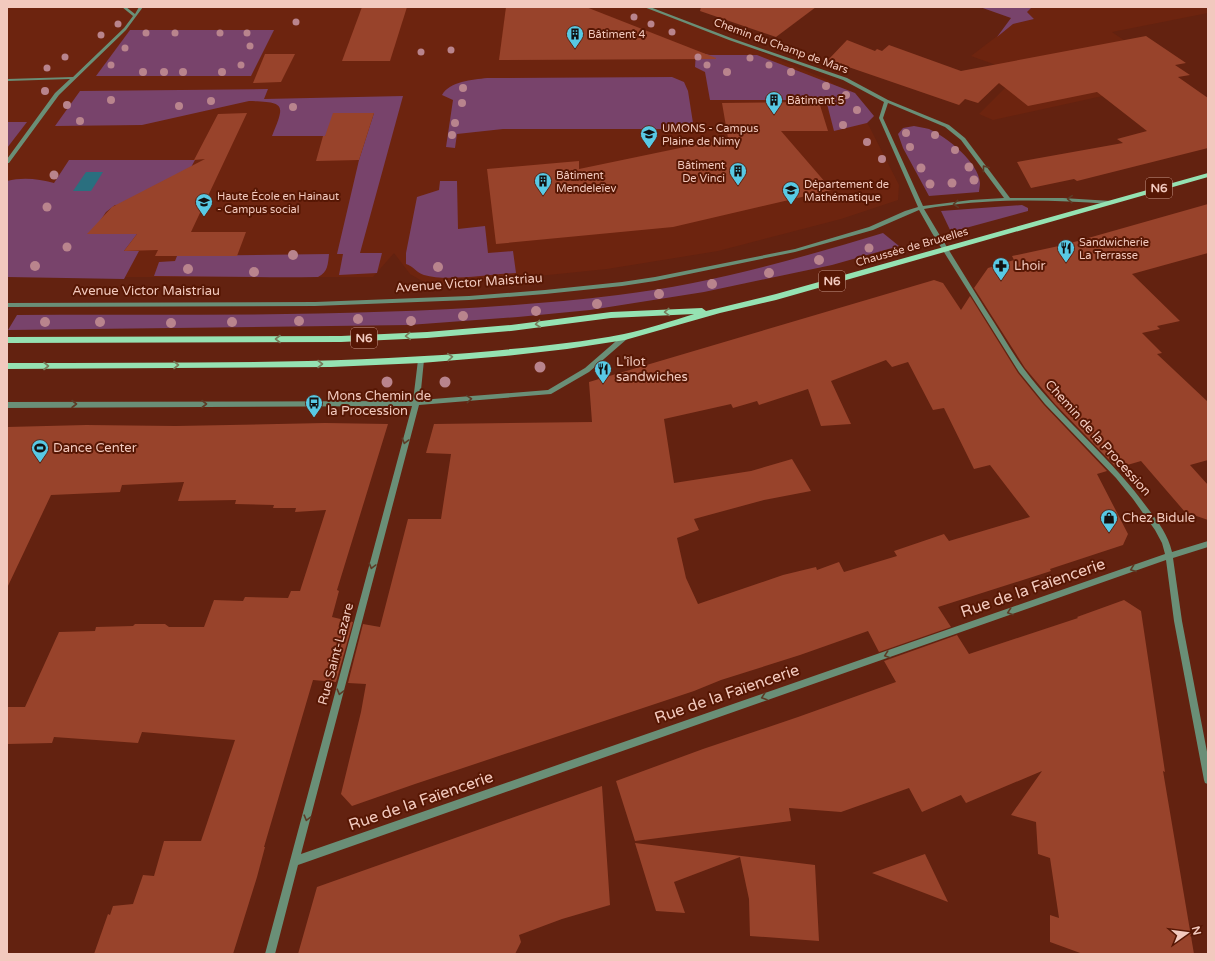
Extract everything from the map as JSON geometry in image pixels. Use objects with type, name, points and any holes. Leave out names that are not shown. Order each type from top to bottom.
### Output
[{"type":"main road","name":"Chaussée de Bruxelles","points":[[720,310],[776,297],[1208,175]]},
{"type":"main road","name":"N6","points":[[7,366],[331,364],[421,360],[567,346],[625,337],[720,310]]},
{"type":"main road","name":"N6","points":[[7,340],[341,339],[427,335],[511,328],[611,316],[720,310]]},
{"type":"street","points":[[124,7],[135,16]]},
{"type":"street","points":[[7,162],[57,94],[124,29],[141,7]]},
{"type":"street","name":"Chemin du Champ de Mars","points":[[646,7],[730,39],[845,79],[886,101],[947,126],[963,138],[1008,199]]},
{"type":"street","points":[[7,80],[75,78]]},
{"type":"street","points":[[886,101],[881,118],[921,208],[945,250]]},
{"type":"street","name":"Chaussée de Bruxelles","points":[[921,208],[1008,199],[1040,200],[1060,198],[1109,202]]},
{"type":"street","name":"Avenue Victor Maistriau","points":[[7,304],[384,302],[510,296],[624,284],[724,266],[815,246],[876,227],[921,208]]},
{"type":"street","name":"Chemin de la Procession","points":[[945,250],[1020,370],[1047,402],[1136,497],[1166,542],[1178,621],[1208,780]]},
{"type":"street","points":[[7,405],[416,403],[548,392],[587,370],[625,337]]},
{"type":"street","name":"Rue Saint-Lazare","points":[[270,954],[296,861],[416,403],[421,360]]},
{"type":"street","name":"Rue de la Faïencerie","points":[[296,861],[1169,556],[1208,544]]},
{"type":"shaded area","name":"UMONS - Campus Plaine de Nimy","points":[[7,7],[646,7],[730,39],[828,80],[850,96],[869,126],[899,185],[898,200],[841,219],[718,251],[607,269],[487,281],[429,285],[410,274],[394,253],[373,277],[7,277]]},
{"type":"shaded area","points":[[980,7],[1032,7],[1027,12],[1034,19],[1013,24],[997,37],[1011,18]]},
{"type":"shaded area","points":[[1032,7],[1208,7],[1208,13],[1112,32],[1180,79],[993,120],[979,114],[1006,87],[974,75],[999,66],[971,56],[1013,24],[1034,19],[1027,12]]},
{"type":"shaded area","points":[[130,30],[274,30],[251,76],[96,76]]},
{"type":"shaded area","points":[[696,52],[710,55],[757,55],[855,93],[874,116],[867,123],[834,131],[826,100],[710,100],[705,72],[695,67]]},
{"type":"shaded area","points":[[672,77],[684,82],[688,91],[693,123],[689,127],[678,129],[503,129],[457,134],[455,148],[446,147],[453,100],[442,95],[450,87],[462,82],[487,78]]},
{"type":"shaded area","points":[[268,89],[264,99],[403,96],[360,253],[382,253],[377,273],[339,275],[343,254],[337,254],[359,160],[374,113],[325,136],[272,136],[279,117],[279,107],[270,102],[261,101],[249,101],[142,125],[55,126],[80,91]]},
{"type":"shaded area","points":[[7,122],[27,122],[7,148]]},
{"type":"shaded area","points":[[914,126],[929,129],[936,133],[953,144],[968,159],[978,175],[980,183],[979,192],[929,196],[903,148],[898,134],[903,128]]},
{"type":"shaded area","points":[[69,160],[195,160],[171,204],[115,205],[106,212],[100,221],[99,234],[137,234],[124,251],[139,251],[124,279],[7,277],[7,181],[31,179],[54,183]]},
{"type":"shaded area","points":[[440,181],[457,181],[458,229],[485,226],[488,253],[513,251],[516,273],[445,278],[424,275],[406,264],[406,253],[417,197],[439,190]]},
{"type":"shaded area","points":[[1022,205],[1028,208],[1028,211],[951,232],[941,211]]},
{"type":"shaded area","points":[[883,233],[899,246],[832,265],[704,292],[590,310],[409,325],[8,330],[17,315],[243,315],[393,312],[543,303],[618,295],[686,284],[752,270]]},
{"type":"shaded area","points":[[329,254],[326,270],[318,277],[154,276],[159,262],[175,261],[177,256]]},
{"type":"water","points":[[86,172],[103,172],[91,191],[73,191]]},
{"type":"building","points":[[362,7],[407,7],[390,61],[342,61]]},
{"type":"building","points":[[506,7],[586,7],[716,59],[499,60]]},
{"type":"building","points":[[701,7],[816,7],[776,37],[700,11]]},
{"type":"building","points":[[1146,36],[1186,63],[1175,65],[1190,75],[1178,77],[1208,98],[1208,148],[1077,181],[1074,179],[1031,188],[1017,162],[1123,143],[1117,139],[1147,131],[1097,92],[1028,106],[999,83],[978,103],[965,99],[959,105],[828,60],[847,40],[875,51],[877,49],[882,51],[889,45],[961,71]]},
{"type":"building","points":[[265,54],[295,54],[281,82],[253,83]]},
{"type":"building","points":[[819,102],[828,131],[781,131],[832,190],[673,227],[496,244],[487,169],[579,161],[579,169],[728,138],[722,103]]},
{"type":"building","points":[[247,113],[191,232],[246,232],[237,256],[155,256],[158,250],[124,251],[137,234],[87,234],[112,207],[205,159],[194,160],[218,114]]},
{"type":"building","points":[[333,113],[374,113],[359,160],[316,161],[323,136],[325,136]]},
{"type":"building","points":[[1208,204],[1208,253],[1132,274],[1180,321],[1157,326],[1160,329],[1142,333],[1162,353],[1157,354],[1208,402],[1208,460],[1190,465],[1208,485],[1208,520],[1185,512],[1141,461],[1117,468],[1055,404],[1025,368],[974,288],[988,268],[1014,260],[1012,256],[1068,244]]},
{"type":"building","points":[[934,280],[943,283],[961,310],[970,296],[1018,373],[1044,405],[1107,471],[1097,474],[1128,534],[1123,545],[1050,569],[1051,571],[938,607],[951,627],[879,652],[868,631],[352,806],[341,794],[361,712],[366,684],[348,683],[363,624],[380,627],[408,519],[441,519],[451,454],[426,453],[434,424],[592,422],[589,382]],"holes":[[[886,360],[892,367],[908,362],[933,410],[944,408],[974,469],[990,465],[1030,517],[949,541],[944,534],[894,551],[897,556],[844,572],[839,562],[817,570],[816,567],[783,575],[698,604],[686,578],[677,538],[699,530],[694,519],[764,500],[811,491],[792,459],[751,471],[674,483],[664,419],[731,404],[733,408],[757,401],[759,405],[808,389],[821,426],[851,424],[831,381]]]},
{"type":"building","points":[[325,423],[388,424],[337,590],[339,591],[332,617],[353,622],[336,682],[313,680],[264,847],[257,877],[233,954],[94,954],[108,914],[110,915],[113,906],[133,904],[143,875],[154,876],[164,841],[201,841],[235,740],[142,732],[138,743],[54,737],[52,743],[7,744],[7,707],[25,707],[59,632],[95,631],[96,627],[133,626],[135,624],[165,624],[169,627],[204,627],[214,600],[243,601],[245,597],[288,598],[291,591],[300,591],[326,510],[295,512],[296,508],[273,508],[274,505],[235,504],[236,500],[178,501],[184,482],[122,485],[120,492],[51,495],[7,588],[7,427]]},
{"type":"building","points":[[1124,600],[1141,611],[1165,772],[1163,771],[1194,954],[1083,954],[1050,942],[1050,915],[1059,918],[1050,858],[1038,854],[1036,822],[1011,815],[1042,771],[966,803],[961,795],[922,812],[909,788],[841,812],[789,808],[791,821],[635,841],[616,781],[896,682],[884,661],[957,635],[969,654],[1078,618],[1077,617]]},
{"type":"building","points":[[602,786],[610,905],[562,919],[519,935],[521,942],[515,954],[298,954],[317,887]]},
{"type":"building","points":[[635,843],[815,865],[819,941],[750,936],[749,899],[740,857],[674,882],[685,913],[656,911]]},
{"type":"building","points":[[925,854],[948,902],[872,873]]},
{"type":"place","name":"Bâtiment 4","points":[[575,49]]},
{"type":"place","name":"Bâtiment 5","points":[[774,115]]},
{"type":"place","name":"UMONS - Campus Plaine de Nimy","points":[[649,149]]},
{"type":"place","name":"Bâtiment De Vinci","points":[[738,186]]},
{"type":"place","name":"Bâtiment Mendeleïev","points":[[543,196]]},
{"type":"place","name":"Département de Mathématique","points":[[791,205]]},
{"type":"place","name":"Haute École en Hainaut - Campus social","points":[[204,217]]},
{"type":"place","name":"Sandwicherie La Terrasse","points":[[1066,263]]},
{"type":"place","name":"Lhoir","points":[[1001,281]]},
{"type":"place","name":"L'îlot sandwiches","points":[[603,384]]},
{"type":"place","name":"Mons Chemin de la Procession","points":[[314,418]]},
{"type":"place","name":"Dance Center","points":[[40,463]]},
{"type":"place","name":"Chez Bidule","points":[[1109,533]]}]
